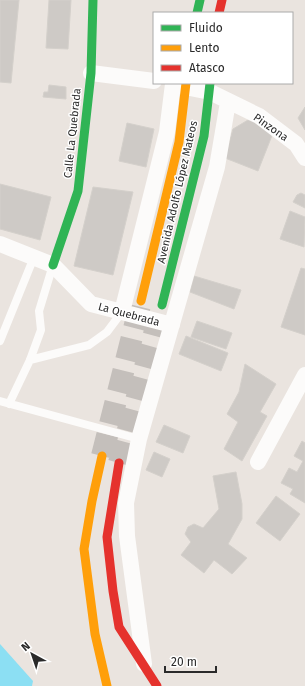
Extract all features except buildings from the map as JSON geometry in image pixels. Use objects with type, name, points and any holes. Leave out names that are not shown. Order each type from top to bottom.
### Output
[{"type":"main road","name":"Calle La Quebrada","points":[[53,265],[78,190],[91,72],[93,0]]},
{"type":"main road","points":[[197,12],[200,0]]},
{"type":"main road","points":[[219,12],[222,0]]},
{"type":"main road","name":"Avenida Adolfo López Mateos","points":[[141,301],[179,142],[178,84]]},
{"type":"main road","name":"Avenida Adolfo López Mateos","points":[[162,305],[204,136],[210,88]]},
{"type":"main road","points":[[102,456],[92,501],[84,549],[95,634],[107,686]]},
{"type":"main road","points":[[119,463],[107,537],[119,627],[157,686]]},
{"type":"street","points":[[91,72],[153,81]]},
{"type":"street","points":[[122,312],[178,84]]},
{"type":"street","name":"Pinzona","points":[[178,84],[210,88],[228,102],[259,116],[296,144],[305,158]]},
{"type":"street","points":[[145,669],[127,536],[126,503],[139,439],[217,167],[228,102]]},
{"type":"street","points":[[0,244],[53,265]]},
{"type":"street","name":"La Quebrada","points":[[53,265],[91,304],[172,325]]},
{"type":"street","points":[[258,462],[305,375]]},
{"type":"lane","points":[[0,341],[34,257]]},
{"type":"lane","points":[[9,404],[30,360],[41,330],[39,311],[53,265]]},
{"type":"lane","points":[[30,360],[89,345],[106,332],[122,312]]},
{"type":"lane","points":[[0,401],[139,439]]},
{"type":"water","points":[[0,644],[33,681],[32,686],[0,686]]},
{"type":"tunnel","points":[[102,456],[141,301]]},
{"type":"tunnel","points":[[119,463],[162,305]]},
{"type":"traffic: fast","points":[[53,265],[78,191],[91,73],[93,0]]},
{"type":"traffic: fast","points":[[197,12],[200,0]]},
{"type":"traffic: fast","points":[[162,305],[204,136],[210,84]]},
{"type":"traffic: slow","points":[[141,301],[179,142],[186,84]]},
{"type":"traffic: slow","points":[[102,456],[92,501],[84,549],[95,634],[107,686]]},
{"type":"traffic: jam","points":[[219,12],[222,0]]},
{"type":"traffic: jam","points":[[119,463],[107,537],[119,627],[157,686]]}]
